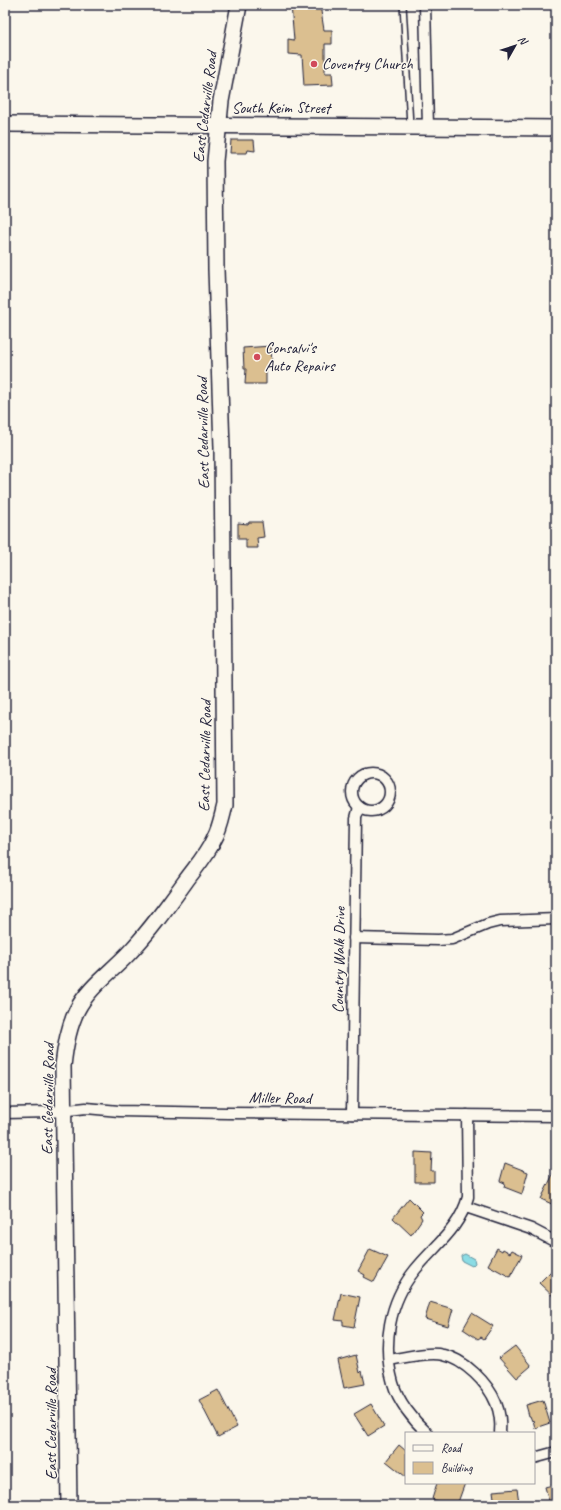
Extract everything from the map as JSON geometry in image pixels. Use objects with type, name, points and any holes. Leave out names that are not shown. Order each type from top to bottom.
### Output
[{"type":"street","name":"East Cedarville Road","points":[[69,1505],[63,1066],[66,1041],[70,1024],[87,995],[129,953],[160,916],[206,854],[221,822],[225,804],[222,448],[216,269],[215,160],[217,125],[239,5]]},
{"type":"street","points":[[426,5],[428,127]]},
{"type":"street","name":"South Keim Street","points":[[5,124],[556,128]]},
{"type":"street","name":"Country Walk Drive","points":[[352,1114],[356,818],[360,807]]},
{"type":"street","points":[[354,938],[452,939],[488,924],[500,921],[556,919]]},
{"type":"street","name":"Miller Road","points":[[5,1113],[86,1108],[164,1112],[556,1116]]},
{"type":"street","points":[[426,1432],[416,1421],[397,1393],[393,1384],[388,1360],[388,1335],[393,1309],[401,1289],[415,1270],[453,1230],[466,1207],[468,1197],[467,1115]]},
{"type":"street","points":[[466,1207],[531,1230],[556,1242]]},
{"type":"street","points":[[388,1360],[431,1354],[442,1354],[463,1363],[470,1368],[491,1392],[496,1403],[500,1421],[500,1432]]},
{"type":"street","points":[[535,1458],[556,1452]]},
{"type":"lane","points":[[403,5],[410,126]]},
{"type":"water","points":[[465,1254],[474,1259],[475,1263],[472,1266],[462,1261],[461,1256]]},
{"type":"building","name":"Coventry Church","points":[[291,5],[320,5],[324,30],[332,30],[332,44],[325,44],[325,73],[332,73],[333,85],[304,86],[302,55],[288,54],[288,39],[294,40]]},
{"type":"building","points":[[231,140],[254,140],[255,151],[248,150],[247,153],[230,153]]},
{"type":"building","name":"Consalvi's Auto Repairs","points":[[271,346],[272,368],[266,368],[266,384],[245,384],[246,369],[244,369],[243,348]]},
{"type":"building","points":[[249,522],[262,522],[264,537],[257,538],[258,548],[246,548],[246,539],[238,539],[238,523],[248,524]]},
{"type":"building","points":[[415,1152],[432,1153],[431,1171],[434,1171],[434,1182],[415,1182]]},
{"type":"building","points":[[505,1163],[528,1172],[522,1194],[504,1187],[505,1183],[500,1181]]},
{"type":"building","points":[[556,1168],[556,1206],[541,1199]]},
{"type":"building","points":[[409,1198],[423,1212],[420,1215],[422,1219],[411,1235],[393,1218]]},
{"type":"building","points":[[497,1248],[502,1251],[503,1249],[510,1253],[512,1250],[522,1255],[510,1277],[488,1265]]},
{"type":"building","points":[[370,1249],[388,1257],[374,1282],[364,1277],[365,1275],[358,1271]]},
{"type":"building","points":[[551,1271],[556,1277],[556,1299],[539,1283]]},
{"type":"building","points":[[341,1293],[360,1297],[354,1327],[343,1325],[343,1321],[335,1320]]},
{"type":"building","points":[[430,1302],[453,1309],[448,1326],[425,1319]]},
{"type":"building","points":[[472,1313],[493,1326],[484,1339],[481,1337],[478,1339],[463,1329]]},
{"type":"building","points":[[515,1346],[531,1366],[517,1378],[499,1358]]},
{"type":"building","points":[[356,1355],[360,1373],[362,1371],[365,1384],[344,1388],[338,1360]]},
{"type":"building","points":[[218,1390],[237,1427],[218,1437],[199,1400]]},
{"type":"building","points":[[543,1400],[550,1423],[535,1428],[533,1420],[532,1421],[529,1416],[526,1405]]},
{"type":"building","points":[[371,1404],[384,1426],[368,1436],[354,1414]]},
{"type":"building","points":[[399,1445],[405,1450],[405,1476],[386,1461]]},
{"type":"building","points":[[437,1484],[465,1484],[457,1505],[447,1502],[446,1504],[432,1499]]},
{"type":"building","points":[[556,1484],[556,1505],[550,1505],[545,1487]]},
{"type":"building","points":[[517,1489],[519,1502],[509,1505],[495,1505],[493,1491]]},
{"type":"place","name":"Coventry Church","points":[[314,64]]},
{"type":"place","name":"Consalvi's Auto Repairs","points":[[257,357]]}]
